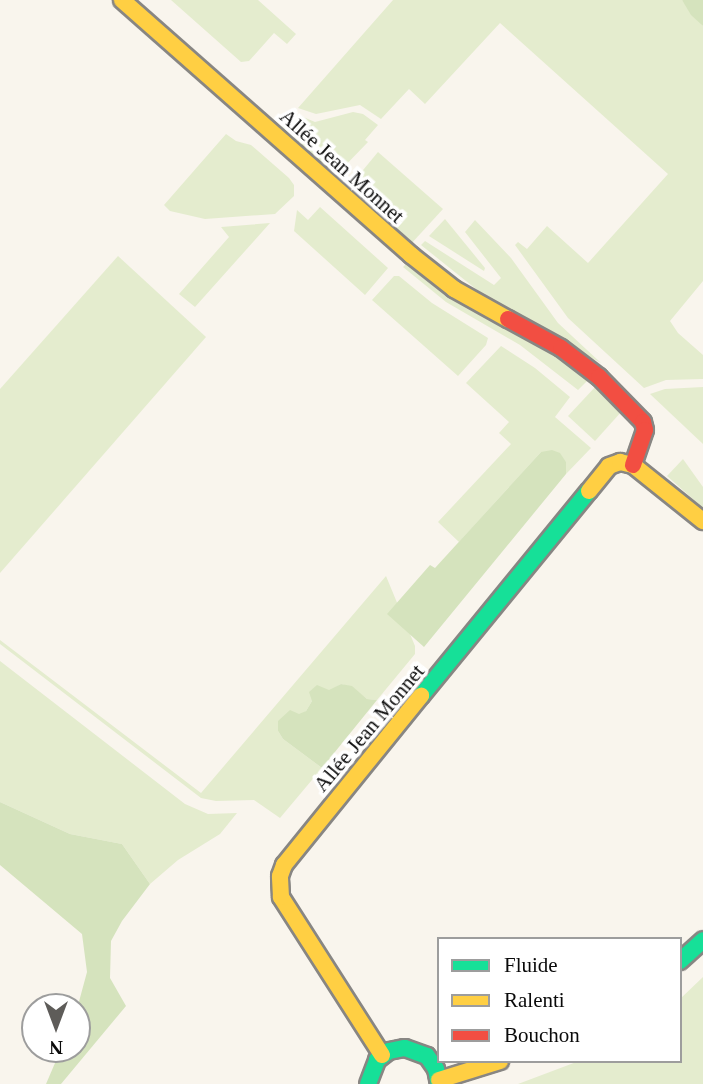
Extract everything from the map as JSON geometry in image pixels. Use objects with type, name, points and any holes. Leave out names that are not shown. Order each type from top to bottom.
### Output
[{"type":"street","name":"Allée Jean Monnet","points":[[122,0],[411,255],[454,289],[561,348],[599,377],[643,422],[645,430],[633,465],[614,463],[605,470],[284,864],[280,876],[281,897],[382,1055]]},
{"type":"street","points":[[633,465],[703,522]]},
{"type":"street","points":[[682,959],[703,940]]},
{"type":"street","points":[[368,1084],[373,1065],[382,1055],[397,1048],[420,1052],[432,1062],[439,1082],[494,1063]]},
{"type":"green space","points":[[171,0],[258,0],[296,34],[287,44],[274,33],[249,61],[241,62]]},
{"type":"green space","points":[[393,0],[682,0],[703,26],[703,281],[670,321],[678,333],[703,355],[703,379],[666,380],[644,388],[568,318],[515,245],[518,242],[527,249],[547,226],[588,263],[668,174],[500,23],[425,104],[409,89],[381,119],[360,105],[316,114],[298,108]]},
{"type":"green space","points":[[682,0],[703,0],[703,26],[691,15]]},
{"type":"green space","points":[[353,112],[363,114],[378,125],[365,140],[368,142],[338,173],[330,173],[280,129],[294,113],[315,122]]},
{"type":"green space","points":[[226,134],[236,141],[251,145],[289,178],[294,185],[294,196],[275,214],[205,219],[170,211],[164,205]]},
{"type":"green space","points":[[378,152],[443,209],[410,245],[349,187]]},
{"type":"green space","points":[[320,207],[388,268],[365,295],[294,231],[297,210],[308,220]]},
{"type":"green space","points":[[445,219],[485,268],[484,271],[429,236]]},
{"type":"green space","points":[[475,220],[511,258],[558,323],[601,363],[496,305],[421,245],[425,241],[494,285],[501,278],[465,232]]},
{"type":"green space","points":[[270,223],[195,307],[179,294],[229,237],[221,227]]},
{"type":"green space","points":[[118,256],[206,337],[0,573],[0,389]]},
{"type":"green space","points":[[408,262],[590,378],[578,390],[520,345],[446,302],[403,267]]},
{"type":"green space","points":[[394,276],[399,276],[432,303],[488,338],[486,345],[458,376],[372,300]]},
{"type":"green space","points":[[501,346],[535,368],[570,397],[555,417],[591,448],[566,474],[566,462],[541,452],[459,542],[438,522],[511,444],[499,433],[509,422],[466,383]]},
{"type":"green space","points":[[597,385],[622,411],[595,441],[568,416]]},
{"type":"green space","points":[[703,387],[703,444],[650,394],[665,389]]},
{"type":"green space","points":[[552,450],[560,453],[566,462],[566,474],[424,647],[387,614],[430,565],[435,568],[541,452]]},
{"type":"green space","points":[[683,459],[703,487],[703,508],[667,476]]},
{"type":"green space","points":[[386,576],[415,646],[415,654],[377,700],[367,699],[352,687],[341,684],[312,701],[306,711],[278,731],[283,739],[322,768],[280,818],[254,800],[216,801],[201,798],[0,644],[0,640],[201,793]]},
{"type":"green space","points":[[0,661],[185,804],[208,814],[237,813],[220,834],[178,860],[150,884],[122,844],[70,834],[0,802]]},
{"type":"green space","points":[[341,684],[352,686],[367,699],[377,700],[322,768],[283,739],[278,731],[278,721],[290,710],[299,714],[306,711],[312,701],[309,692],[317,685],[329,690]]},
{"type":"green space","points":[[0,802],[70,834],[122,844],[150,884],[122,921],[111,941],[110,978],[126,1006],[91,1048],[91,993],[81,993],[87,972],[82,934],[0,865]]},
{"type":"green space","points":[[703,977],[703,1084],[518,1084],[574,1063],[682,1063],[682,997]]},
{"type":"green space","points":[[55,1063],[78,1063],[61,1084],[46,1084]]},
{"type":"traffic: fast","points":[[421,696],[589,491]]},
{"type":"traffic: fast","points":[[682,959],[703,940]]},
{"type":"traffic: fast","points":[[368,1084],[377,1060],[389,1051],[405,1048],[427,1056],[436,1069],[439,1084]]},
{"type":"traffic: slow","points":[[122,0],[411,255],[454,289],[508,319]]},
{"type":"traffic: slow","points":[[589,491],[609,466],[620,462],[633,465],[703,521]]},
{"type":"traffic: slow","points":[[382,1055],[281,897],[280,876],[284,865],[421,696]]},
{"type":"traffic: slow","points":[[439,1080],[494,1063]]},
{"type":"traffic: jam","points":[[508,319],[561,348],[599,377],[643,422],[645,430],[633,465]]}]
